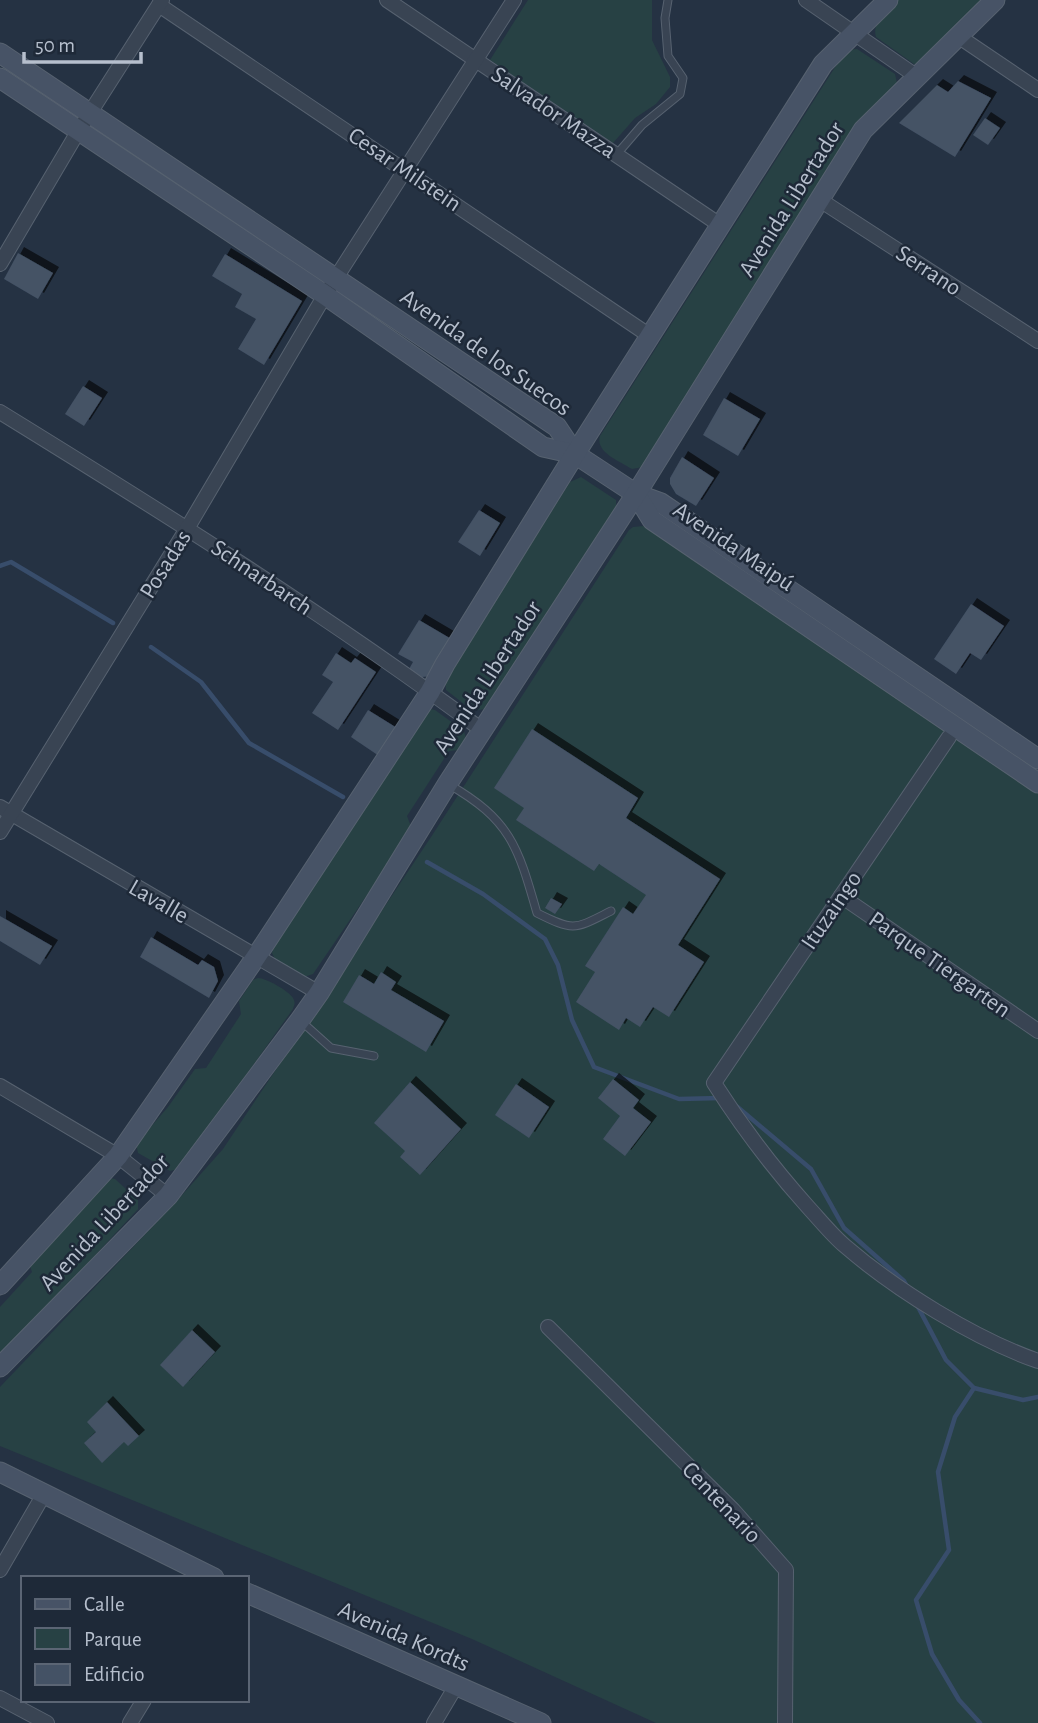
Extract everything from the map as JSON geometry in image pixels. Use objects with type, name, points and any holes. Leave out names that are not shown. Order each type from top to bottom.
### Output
[{"type":"main road","name":"Avenida Libertador","points":[[0,1285],[118,1156],[256,957],[430,692],[575,454],[823,64],[888,0]]},
{"type":"main road","name":"Avenida Libertador","points":[[0,1367],[168,1196],[300,1020],[447,783],[636,494],[863,131],[995,0]]},
{"type":"main road","name":"Avenida de los Suecos","points":[[0,53],[557,427],[575,454]]},
{"type":"main road","name":"Avenida de los Suecos","points":[[0,78],[325,295],[543,447],[575,454]]},
{"type":"main road","points":[[575,454],[636,494]]},
{"type":"main road","name":"Avenida Maipú","points":[[636,494],[661,503],[1038,759]]},
{"type":"main road","name":"Avenida Maipú","points":[[636,494],[652,520],[1038,783]]},
{"type":"main road","points":[[0,1472],[210,1576]]},
{"type":"main road","name":"Avenida Kordts","points":[[248,1593],[541,1723]]},
{"type":"street","name":"Salvador Mazza","points":[[387,0],[720,225]]},
{"type":"street","name":"Posadas","points":[[0,832],[5,810],[188,527],[325,295],[514,0]]},
{"type":"street","points":[[806,0],[916,76]]},
{"type":"street","points":[[0,264],[79,130],[161,2]]},
{"type":"street","name":"Cesar Milstein","points":[[161,2],[650,336]]},
{"type":"street","points":[[958,36],[1038,90]]},
{"type":"street","name":"Serrano","points":[[820,200],[1038,341]]},
{"type":"street","name":"Schnarbarch","points":[[0,412],[188,527],[482,730]]},
{"type":"street","name":"Ituzaingo","points":[[948,737],[714,1083],[741,1125],[779,1174],[844,1245],[940,1313],[987,1340],[1038,1361]]},
{"type":"street","name":"Lavalle","points":[[5,810],[319,993]]},
{"type":"street","name":"Parque Tiergarten","points":[[841,896],[1038,1031]]},
{"type":"street","points":[[0,1086],[118,1156],[168,1196]]},
{"type":"street","name":"Centenario","points":[[548,1327],[733,1510],[786,1570],[785,1723]]},
{"type":"street","points":[[0,1570],[44,1494]]},
{"type":"street","points":[[434,1723],[456,1686]]},
{"type":"street","points":[[0,1698],[47,1723]]},
{"type":"street","points":[[130,1723],[143,1702]]},
{"type":"lane","points":[[617,155],[642,125],[680,94],[683,78],[668,56],[665,18],[668,0]]},
{"type":"lane","points":[[447,783],[475,799],[495,817],[513,841],[537,913],[559,924],[579,928],[611,911]]},
{"type":"lane","points":[[300,1020],[331,1048],[374,1056]]},
{"type":"green space","points":[[528,0],[652,0],[652,40],[670,77],[670,87],[656,104],[635,118],[613,143],[490,60]]},
{"type":"green space","points":[[897,0],[986,0],[922,63],[914,64],[876,37],[878,21]]},
{"type":"green space","points":[[857,49],[895,74],[897,83],[643,467],[632,469],[604,451],[599,442],[600,436],[846,50]]},
{"type":"green space","points":[[581,477],[616,500],[616,509],[485,709],[473,711],[446,690],[445,681],[570,482]]},
{"type":"green space","points":[[643,526],[1038,793],[1038,1723],[656,1723],[472,1639],[0,1446],[0,1387],[223,1149],[433,834],[629,530]]},
{"type":"green space","points":[[430,709],[464,731],[466,739],[459,750],[449,751],[407,816],[412,829],[313,974],[304,977],[276,961],[272,953],[274,946]]},
{"type":"green space","points":[[258,978],[272,982],[291,995],[294,1001],[293,1009],[179,1169],[170,1171],[138,1153],[136,1144],[168,1107],[195,1069],[206,1068],[241,1014],[239,1001],[253,980]]},
{"type":"green space","points":[[110,1178],[115,1179],[138,1200],[138,1209],[0,1358],[0,1307],[32,1272],[29,1263]]},
{"type":"building","points":[[958,81],[991,98],[955,157],[899,123],[937,85],[948,92]]},
{"type":"building","points":[[985,118],[1000,128],[988,145],[973,135]]},
{"type":"building","points":[[18,253],[53,273],[38,299],[4,279]]},
{"type":"building","points":[[225,254],[302,301],[264,365],[238,349],[256,319],[235,307],[242,294],[212,276]]},
{"type":"building","points":[[83,386],[102,398],[84,426],[65,414]]},
{"type":"building","points":[[724,398],[760,419],[738,456],[703,435]]},
{"type":"building","points":[[682,457],[714,478],[696,506],[676,494],[670,484],[670,478]]},
{"type":"building","points":[[479,510],[500,523],[480,556],[458,542]]},
{"type":"building","points":[[971,604],[1004,626],[981,660],[970,653],[956,674],[934,659]]},
{"type":"building","points":[[419,620],[453,640],[432,676],[422,677],[409,669],[413,662],[398,654]]},
{"type":"building","points":[[336,653],[351,663],[355,658],[376,672],[338,730],[312,713],[333,682],[322,675]]},
{"type":"building","points":[[368,710],[397,728],[379,756],[351,737]]},
{"type":"building","points":[[532,729],[638,798],[626,818],[720,879],[678,945],[704,962],[669,1017],[653,1007],[640,1027],[626,1018],[619,1030],[576,1002],[595,972],[585,966],[623,907],[633,914],[646,895],[599,864],[594,871],[516,820],[524,808],[494,788]]},
{"type":"building","points":[[551,898],[562,904],[555,914],[545,908]]},
{"type":"building","points":[[0,916],[52,946],[40,965],[0,941]]},
{"type":"building","points":[[151,937],[198,965],[202,960],[214,967],[218,981],[209,998],[140,957]]},
{"type":"building","points":[[381,972],[396,982],[391,990],[444,1021],[426,1052],[343,1002],[359,975],[374,984]]},
{"type":"building","points":[[613,1079],[639,1100],[633,1108],[651,1122],[625,1156],[603,1139],[620,1116],[598,1098]]},
{"type":"building","points":[[410,1082],[461,1129],[420,1175],[400,1157],[405,1151],[374,1123]]},
{"type":"building","points":[[516,1084],[549,1107],[529,1138],[495,1115]]},
{"type":"building","points":[[192,1330],[215,1352],[183,1387],[160,1365]]},
{"type":"building","points":[[107,1402],[139,1436],[128,1446],[124,1442],[102,1463],[84,1443],[96,1432],[87,1422]]},
{"type":"waterway","points":[[0,566],[11,562],[113,623]]},
{"type":"waterway","points":[[151,647],[201,682],[249,743],[343,797]]},
{"type":"waterway","points":[[427,862],[483,894],[545,939],[558,965],[572,1020],[594,1067],[679,1099],[721,1098]]},
{"type":"waterway","points":[[734,1104],[811,1169],[844,1228],[904,1281],[908,1288]]},
{"type":"waterway","points":[[917,1305],[946,1360],[974,1388],[1023,1400],[1038,1397]]},
{"type":"waterway","points":[[974,1388],[955,1417],[938,1472],[949,1550],[916,1600],[932,1654],[959,1700],[980,1723]]}]
